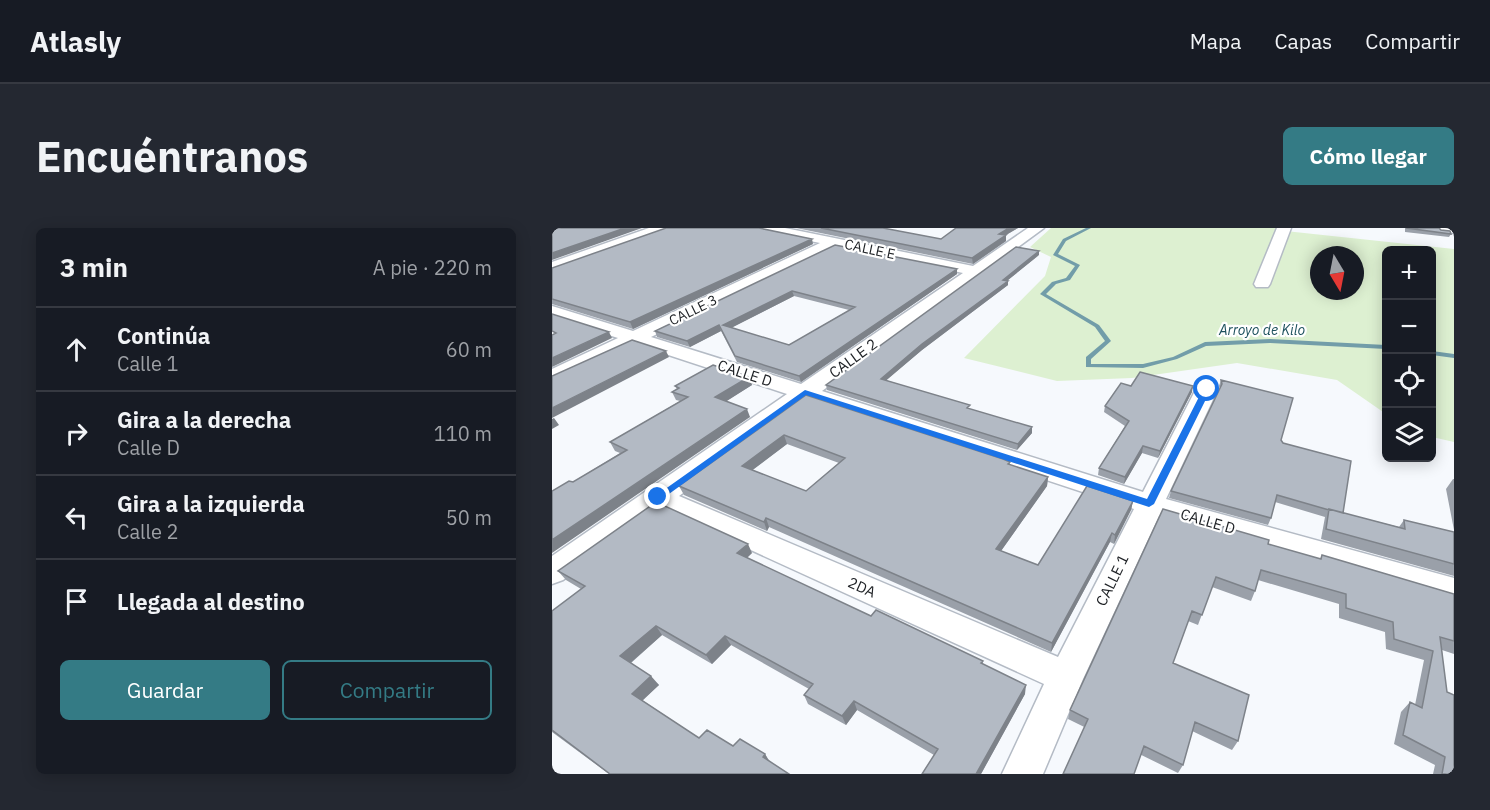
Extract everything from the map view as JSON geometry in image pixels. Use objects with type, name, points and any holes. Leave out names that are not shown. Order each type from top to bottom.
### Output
[{"type":"street","points":[[552,267],[662,228]]},
{"type":"street","name":"CALLE E","points":[[766,228],[974,271]]},
{"type":"street","name":"CALLE 2","points":[[552,572],[1037,228]]},
{"type":"street","points":[[1262,284],[1284,228]]},
{"type":"street","points":[[1444,228],[1454,229]]},
{"type":"street","name":"CALLE 3","points":[[552,377],[834,242]]},
{"type":"street","name":"CALLE D","points":[[552,311],[1149,504],[1454,591]]},
{"type":"street","name":"CALLE 1","points":[[1022,774],[1149,504],[1207,389]]},
{"type":"street","name":"2DA","points":[[658,497],[1066,677]]},
{"type":"green space","points":[[1051,228],[1276,228],[1276,230],[1426,246],[1382,246],[1382,411],[1337,380],[1237,363],[1132,378],[1057,381],[964,358],[1045,276],[1051,257],[1030,247]]},
{"type":"green space","points":[[1436,247],[1454,249],[1454,442],[1436,438]]},
{"type":"building","points":[[552,228],[625,228],[552,253]]},
{"type":"building","points":[[666,228],[759,228],[812,239],[630,322],[552,299],[552,268]]},
{"type":"building","points":[[821,228],[883,228],[941,239],[956,228],[1009,228],[999,234],[1006,235],[972,258]]},
{"type":"building","points":[[1406,228],[1439,228],[1450,231],[1451,234]]},
{"type":"building","points":[[835,245],[957,269],[799,376],[735,356],[719,325],[687,341],[655,331]],"holes":[[[792,291],[855,307],[789,345],[723,325]]]},
{"type":"building","points":[[1016,247],[1039,251],[1003,280],[1008,281],[922,344],[881,379],[970,405],[967,408],[1032,427],[1018,444],[826,385]]},
{"type":"building","points":[[552,314],[609,332],[552,358],[552,335],[556,333],[552,331]]},
{"type":"building","points":[[632,340],[666,351],[552,408],[552,376]]},
{"type":"building","points":[[713,365],[749,377],[715,397],[747,409],[552,540],[552,491],[569,481],[573,482],[627,450],[610,442],[688,397],[672,392],[679,388],[675,386]]},
{"type":"building","points":[[1140,372],[1193,386],[1160,451],[1143,446],[1125,477],[1099,468],[1129,421],[1105,406],[1121,383],[1131,386]]},
{"type":"building","points":[[1221,380],[1293,398],[1281,440],[1283,443],[1351,461],[1343,513],[1277,495],[1271,518],[1171,491],[1222,384]]},
{"type":"building","points":[[806,395],[1003,459],[1010,462],[1008,464],[1048,477],[996,549],[1038,565],[1087,486],[1133,501],[1115,535],[1112,533],[1052,643],[766,518],[764,522],[679,486]],"holes":[[[784,435],[845,458],[806,491],[742,466]]]},
{"type":"building","points":[[656,502],[748,544],[737,553],[871,616],[876,610],[983,661],[981,663],[1026,685],[976,774],[922,774],[938,749],[854,701],[842,716],[804,695],[813,684],[725,636],[706,655],[656,626],[620,656],[651,676],[632,694],[699,738],[707,730],[733,746],[740,739],[765,754],[763,757],[789,774],[610,774],[552,730],[552,611],[585,586],[558,571]]},
{"type":"building","points":[[1163,509],[1269,540],[1268,544],[1321,559],[1322,555],[1454,594],[1454,641],[1440,637],[1447,692],[1454,695],[1454,774],[1442,774],[1445,757],[1403,735],[1410,702],[1422,708],[1433,651],[1394,639],[1393,622],[1346,608],[1346,594],[1261,570],[1255,591],[1216,577],[1202,615],[1192,611],[1173,663],[1249,695],[1238,741],[1195,722],[1183,765],[1144,746],[1134,774],[1063,774],[1088,719],[1070,710]]},
{"type":"building","points":[[1329,509],[1405,529],[1404,520],[1454,532],[1454,564],[1326,529]]},
{"type":"waterway","name":"Arroyo de Kilo","points":[[1089,228],[1064,240],[1055,255],[1078,265],[1068,279],[1054,283],[1043,294],[1097,326],[1108,341],[1088,358],[1088,366],[1143,366],[1175,358],[1205,344],[1270,341],[1382,347]]},
{"type":"waterway","name":"Arroyo de Kilo","points":[[1436,354],[1454,356]]},
{"type":"route","points":[[658,497],[805,392],[1149,504],[1207,389]]}]
